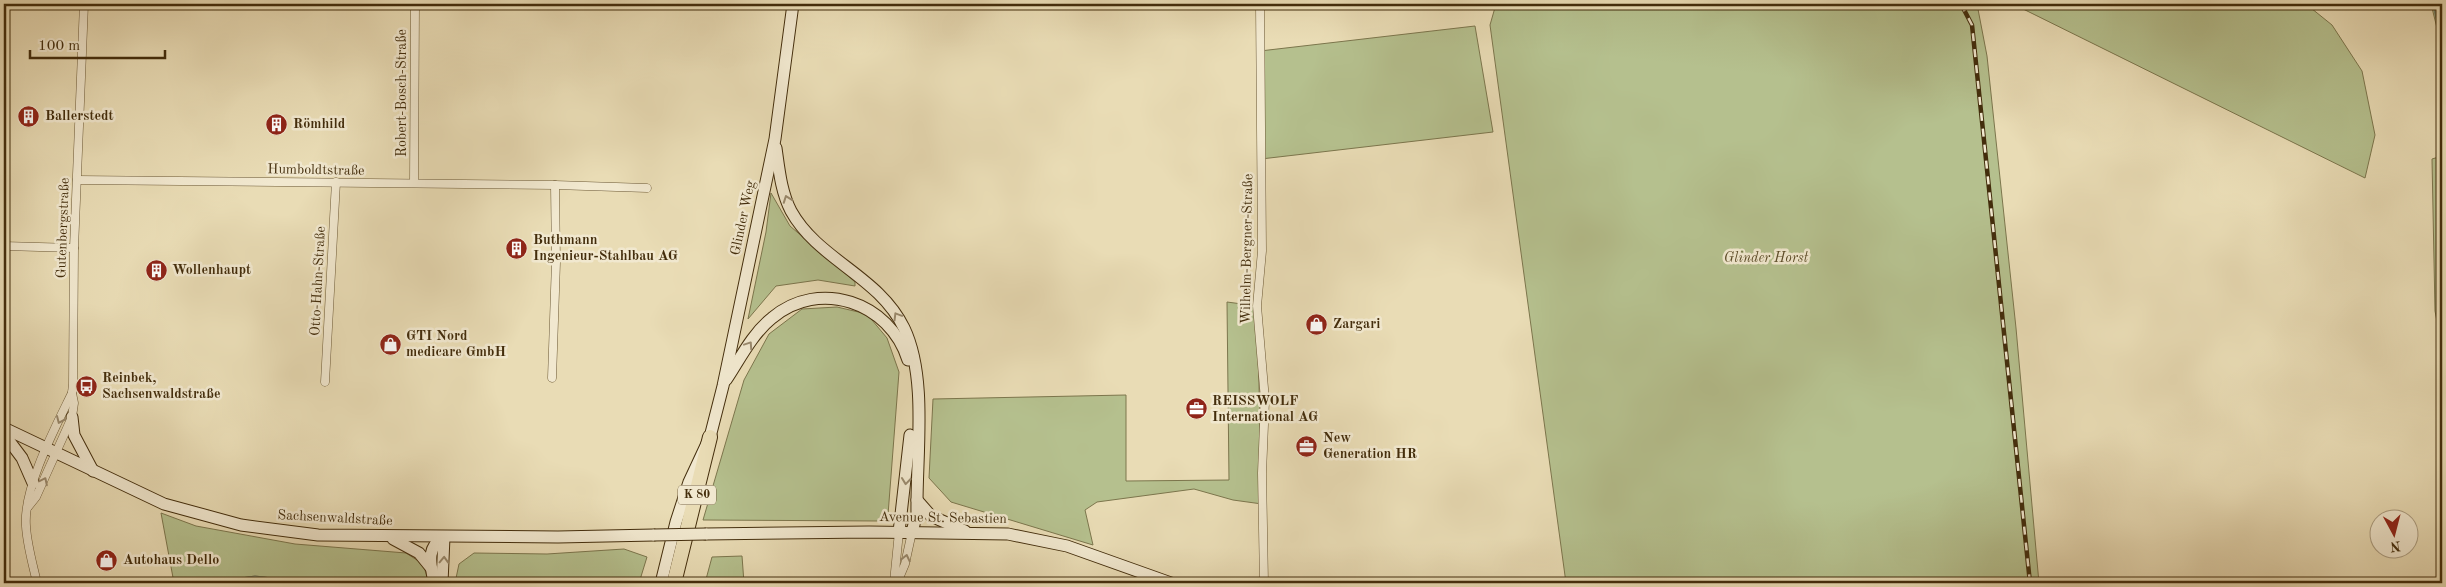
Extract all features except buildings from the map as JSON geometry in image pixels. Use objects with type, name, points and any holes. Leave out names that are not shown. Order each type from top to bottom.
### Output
[{"type":"highway","name":"K 80","points":[[674,583],[710,437]]},
{"type":"main road","name":"Glinder Weg","points":[[661,583],[676,522],[689,482],[710,437],[723,386],[775,139],[793,4]]},
{"type":"main road","points":[[775,139],[786,200],[798,221],[821,245],[877,290],[897,314],[910,341],[914,355],[918,389],[917,513],[912,532]]},
{"type":"main road","points":[[723,386],[761,329],[771,318],[804,300],[833,298],[857,304],[879,316],[903,346],[913,383],[909,451],[898,532]]},
{"type":"main road","points":[[72,417],[74,435],[94,472]]},
{"type":"main road","name":"Sachsenwaldstraße","points":[[4,428],[164,504],[241,525],[293,533],[387,536],[654,535]]},
{"type":"main road","points":[[4,434],[22,458],[33,483]]},
{"type":"main road","points":[[916,500],[931,516],[968,533]]},
{"type":"main road","name":"Avenue St. Sebastien","points":[[654,535],[898,532],[1008,534],[1044,540],[1171,583]]},
{"type":"main road","points":[[387,536],[419,553],[432,569]]},
{"type":"main road","points":[[434,583],[430,555],[433,547],[444,537]]},
{"type":"main road","points":[[442,583],[444,537]]},
{"type":"street","name":"Gutenbergstraße","points":[[52,450],[72,393],[76,180],[84,4]]},
{"type":"street","name":"Robert-Bosch-Straße","points":[[414,183],[415,4]]},
{"type":"street","name":"Wilhelm-Bergner-Straße","points":[[1260,4],[1262,251],[1257,306],[1265,400],[1262,473],[1264,583]]},
{"type":"street","name":"Humboldtstraße","points":[[76,180],[555,184],[647,188]]},
{"type":"street","name":"Otto-Hahn-Straße","points":[[326,382],[336,182]]},
{"type":"street","points":[[552,378],[556,262],[555,184]]},
{"type":"street","points":[[4,246],[74,248]]},
{"type":"street","points":[[37,583],[26,525],[28,496],[33,483],[72,417],[74,402],[72,393]]},
{"type":"street","points":[[28,507],[36,496],[52,450]]},
{"type":"street","points":[[895,583],[898,532]]},
{"type":"street","points":[[895,583],[905,564],[912,532]]},
{"type":"green space","name":"Glinder Horst","points":[[1496,4],[1977,4],[1987,56],[2016,328],[2039,583],[1566,583],[1490,25]]},
{"type":"green space","points":[[2013,4],[2306,4],[2332,25],[2362,71],[2375,135],[2365,178]]},
{"type":"green space","points":[[2431,4],[2442,4],[2442,48]]},
{"type":"green space","points":[[1475,26],[1493,132],[1261,159],[1260,51]]},
{"type":"green space","points":[[2442,156],[2442,348],[2435,311],[2432,159]]},
{"type":"green space","points":[[771,193],[790,226],[855,282],[855,286],[818,280],[776,286],[748,319],[766,232]]},
{"type":"green space","points":[[1227,302],[1257,306],[1262,504],[1233,500],[1194,489],[1097,502],[1085,510],[1093,545],[951,502],[929,478],[933,399],[1126,395],[1126,481],[1229,480]]},
{"type":"green space","points":[[837,307],[867,314],[887,338],[899,372],[888,515],[879,521],[703,520],[744,380],[769,334],[802,309]]},
{"type":"green space","points":[[161,513],[196,526],[295,544],[406,553],[423,564],[429,583],[314,583],[255,576],[221,581],[220,583],[174,583]]},
{"type":"green space","points":[[624,549],[647,557],[639,583],[455,583],[459,564],[474,553],[547,554]]},
{"type":"green space","points":[[742,556],[744,583],[705,583],[712,557]]},
{"type":"shaded area","points":[[255,576],[314,583],[220,583],[220,581]]},
{"type":"waterway","points":[[2433,4],[2442,39]]},
{"type":"railway","points":[[1961,4],[1972,25],[2030,583]]},
{"type":"place","name":"Ballerstedt","points":[[29,116]]},
{"type":"place","name":"Römhild","points":[[277,124]]},
{"type":"place","name":"Buthmann Ingenieur-Stahlbau AG","points":[[517,248]]},
{"type":"place","name":"Wollenhaupt","points":[[156,270]]},
{"type":"place","name":"Zargari","points":[[1317,324]]},
{"type":"place","name":"GTI Nord medicare GmbH","points":[[390,344]]},
{"type":"place","name":"Reinbek, Sachsenwaldstraße","points":[[86,386]]},
{"type":"place","name":"REISSWOLF International AG","points":[[1196,409]]},
{"type":"place","name":"New Generation HR","points":[[1307,446]]},
{"type":"place","name":"Autohaus Dello","points":[[107,560]]}]
